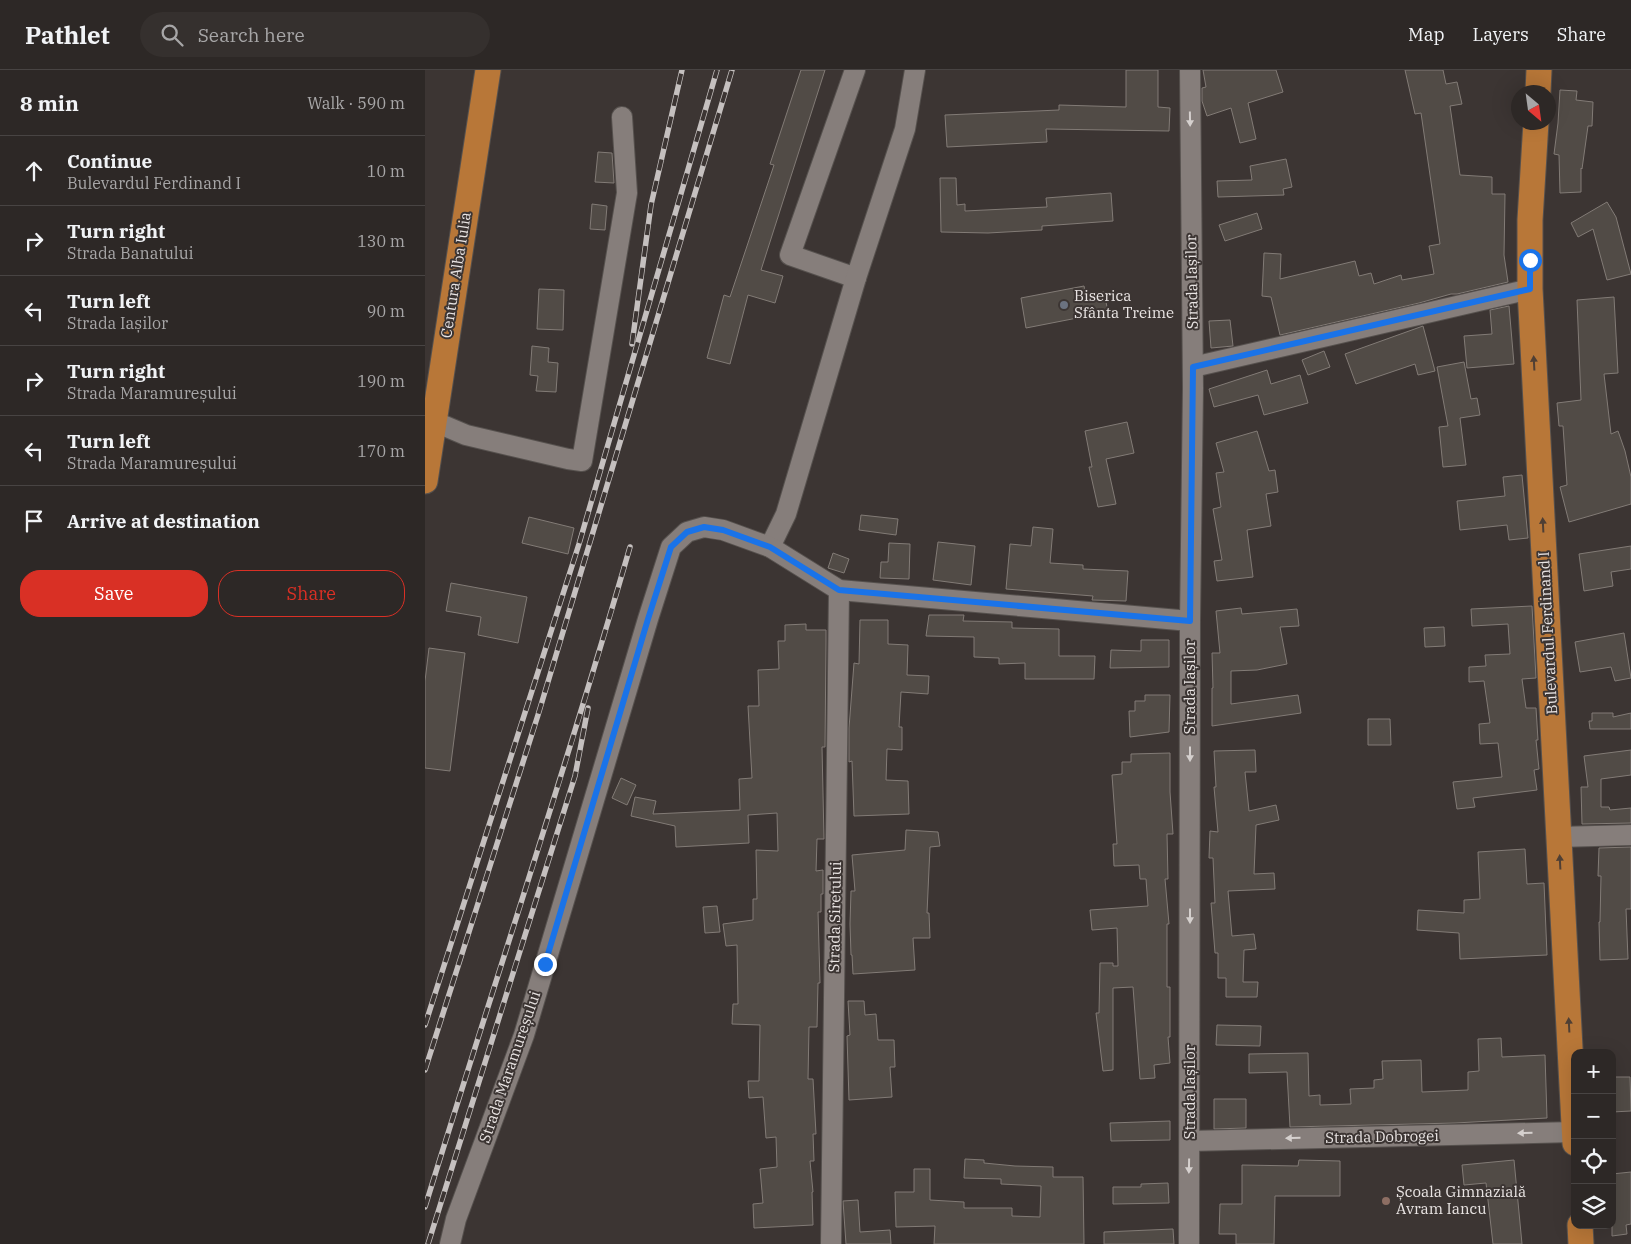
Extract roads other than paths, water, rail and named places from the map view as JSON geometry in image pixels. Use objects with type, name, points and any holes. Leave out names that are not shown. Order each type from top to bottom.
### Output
[{"type":"main road","name":"Centura Alba Iulia","points":[[425,481],[488,70]]},
{"type":"main road","points":[[1538,85],[1539,70]]},
{"type":"main road","name":"Bulevardul Ferdinand I","points":[[1536,130],[1530,220],[1530,289],[1572,1094]]},
{"type":"main road","points":[[1580,1229],[1581,1244]]},
{"type":"street","points":[[855,70],[790,255],[857,278]]},
{"type":"street","points":[[770,547],[786,514],[857,278],[905,129],[915,70]]},
{"type":"street","name":"Strada Iașilor","points":[[1189,1244],[1190,621],[1193,367],[1190,70]]},
{"type":"street","points":[[433,421],[466,435],[582,461],[627,193],[623,117]]},
{"type":"street","points":[[1193,367],[1530,289]]},
{"type":"street","name":"Strada Maramureșului","points":[[450,1244],[455,1219],[524,1035],[645,628],[671,547],[687,532],[704,527],[723,530],[770,547],[839,590],[1190,621]]},
{"type":"street","name":"Strada Siretului","points":[[831,1244],[839,590]]},
{"type":"street","points":[[1559,838],[1631,835]]},
{"type":"street","name":"Strada Dobrogei","points":[[1190,1141],[1571,1138]]},
{"type":"railway","points":[[632,344],[651,205],[682,70]]},
{"type":"railway","points":[[425,1025],[579,544],[717,70]]},
{"type":"railway","points":[[425,1070],[538,715],[732,70]]},
{"type":"railway","points":[[425,1207],[555,795],[630,547]]},
{"type":"railway","points":[[428,1244],[575,776],[588,708]]},
{"type":"place","name":"Biserica Sfânta Treime","points":[[1064,305]]},
{"type":"place","name":"Școala Gimnazială Avram Iancu","points":[[1386,1201]]}]
